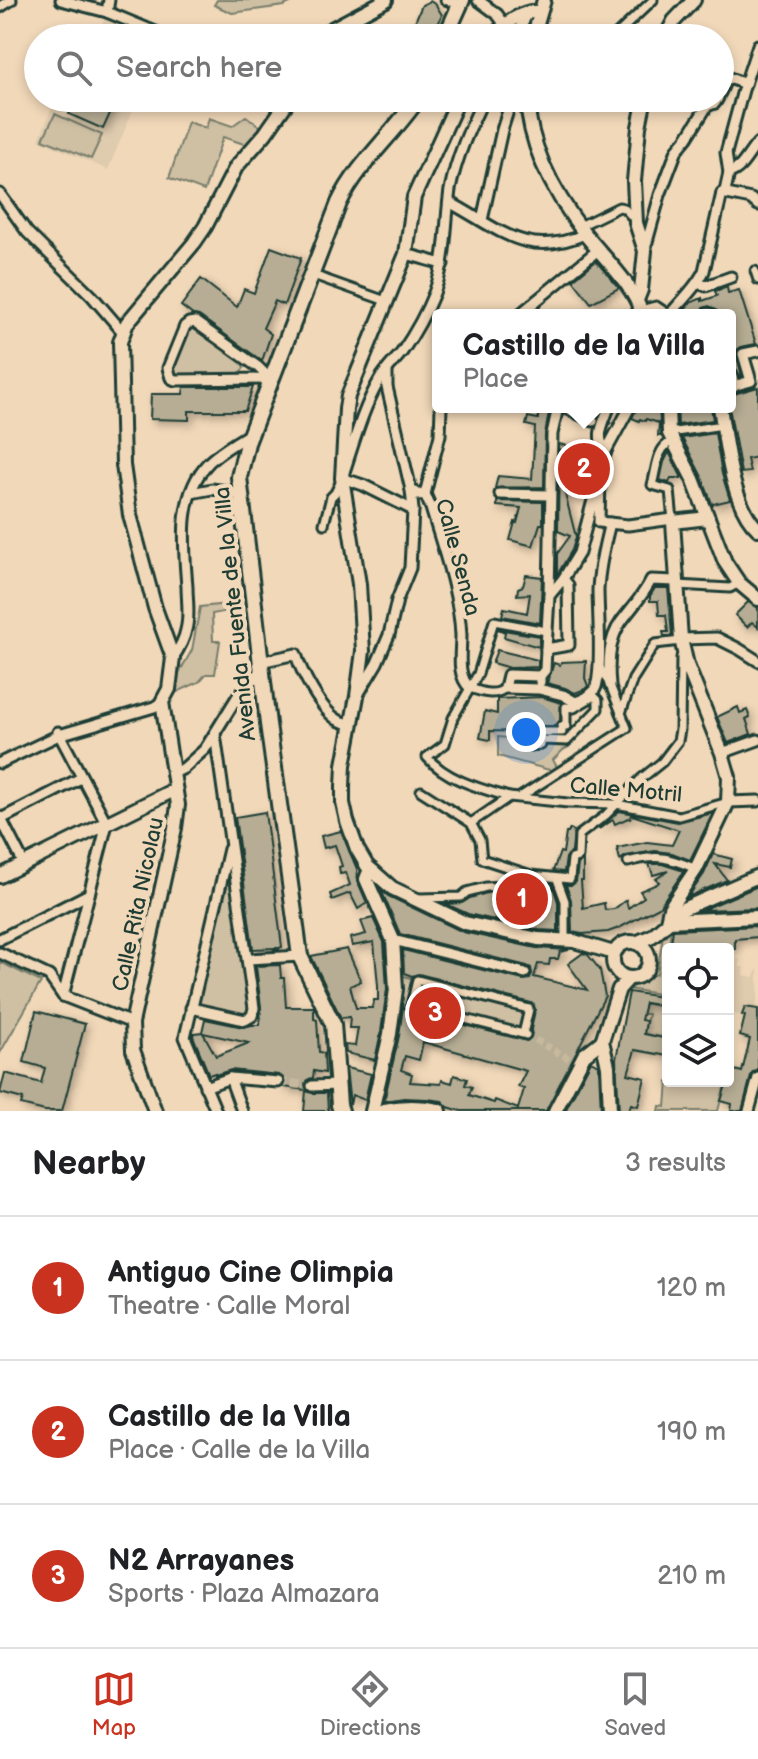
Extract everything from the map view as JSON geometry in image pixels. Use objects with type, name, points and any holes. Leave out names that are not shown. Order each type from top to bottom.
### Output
[{"type":"main road","points":[[451,24],[462,0]]},
{"type":"main road","name":"Avenida Fuente de la Villa","points":[[341,1111],[333,1024],[300,956],[239,477],[250,434],[270,379],[346,188],[409,112]]},
{"type":"main road","points":[[384,1111],[424,1108],[439,1111]]},
{"type":"street","points":[[0,7],[11,0]]},
{"type":"street","points":[[61,0],[107,12],[136,24]]},
{"type":"street","points":[[107,12],[109,0]]},
{"type":"street","points":[[341,24],[386,0]]},
{"type":"street","points":[[445,0],[453,3],[454,0]]},
{"type":"street","points":[[478,0],[497,14],[504,24]]},
{"type":"street","points":[[628,24],[653,0]]},
{"type":"street","points":[[672,24],[694,0]]},
{"type":"street","points":[[507,24],[538,8]]},
{"type":"street","points":[[677,309],[704,271],[729,173],[726,153],[745,84],[755,67],[758,45]]},
{"type":"street","points":[[734,80],[745,84]]},
{"type":"street","points":[[173,658],[155,608],[130,515],[123,465],[120,395],[122,331],[194,243],[236,167],[280,112]]},
{"type":"street","points":[[453,112],[414,197],[406,254],[348,396],[342,478],[361,600],[363,651],[344,765],[343,803],[357,849],[367,866],[392,888],[465,923],[538,939],[569,941],[614,953]]},
{"type":"street","points":[[324,524],[331,497],[342,478],[366,408],[379,381],[425,314],[436,290],[443,264],[449,202],[458,159],[478,112]]},
{"type":"street","points":[[482,220],[508,112]]},
{"type":"street","points":[[528,112],[541,155],[561,199],[638,309]]},
{"type":"street","points":[[642,112],[634,181],[636,221],[645,251]]},
{"type":"street","points":[[639,309],[645,251],[660,195],[677,150],[703,112]]},
{"type":"street","points":[[729,173],[736,171],[758,143]]},
{"type":"street","points":[[722,193],[751,199],[758,205]]},
{"type":"street","points":[[0,194],[27,232],[92,296],[122,331]]},
{"type":"street","points":[[449,202],[502,234],[532,244],[570,241],[619,207],[624,208],[636,221]]},
{"type":"street","points":[[526,309],[598,250]]},
{"type":"street","points":[[406,254],[443,264]]},
{"type":"street","points":[[312,275],[386,301]]},
{"type":"street","points":[[698,283],[706,286],[731,277]]},
{"type":"street","points":[[195,322],[270,379],[175,380],[168,371],[185,326],[195,322]]},
{"type":"street","points":[[736,382],[751,381],[743,354],[758,351]]},
{"type":"street","points":[[357,696],[389,635],[397,600],[410,568],[411,490],[387,387],[387,370]]},
{"type":"street","points":[[425,494],[440,435],[441,413]]},
{"type":"street","points":[[539,689],[540,676],[545,670],[552,434],[557,413]]},
{"type":"street","points":[[576,413],[593,421]]},
{"type":"street","points":[[583,413],[593,421]]},
{"type":"street","points":[[593,421],[601,413]]},
{"type":"street","points":[[605,413],[599,436],[606,451]]},
{"type":"street","points":[[549,596],[582,546],[606,451],[627,413]]},
{"type":"street","points":[[669,413],[671,437],[693,479],[725,562],[739,583],[758,599]]},
{"type":"street","points":[[721,413],[736,492],[744,512],[758,529]]},
{"type":"street","points":[[421,791],[471,823],[480,840],[482,859],[531,875],[570,879],[572,859],[578,857],[579,835],[606,815],[662,762],[678,741],[681,639],[670,490],[652,485],[660,450],[671,437],[723,425]]},
{"type":"street","points":[[0,763],[59,733],[154,707],[162,702],[169,689],[173,658],[187,628],[187,501],[208,463],[250,434]]},
{"type":"street","points":[[600,471],[599,522],[635,524],[708,518]]},
{"type":"street","points":[[342,478],[413,510]]},
{"type":"street","points":[[191,493],[212,489],[240,493]]},
{"type":"street","name":"Calle Senda","points":[[411,490],[425,494],[439,533],[460,617],[461,673],[470,688]]},
{"type":"street","points":[[500,494],[550,495]]},
{"type":"street","points":[[505,688],[539,689],[579,702],[595,688],[600,560],[610,523]]},
{"type":"street","points":[[546,649],[569,645],[568,585],[563,579]]},
{"type":"street","points":[[610,685],[613,639],[620,623],[643,596],[651,580],[730,588],[739,583]]},
{"type":"street","points":[[540,676],[508,675],[501,692],[470,688],[478,674],[494,621],[546,631]]},
{"type":"street","points":[[621,713],[633,679],[655,644],[681,639],[717,638],[758,661]]},
{"type":"street","points":[[667,921],[670,908],[696,869],[728,802],[729,777],[687,665],[681,639]]},
{"type":"street","points":[[172,774],[184,768],[205,749],[239,694],[261,666],[296,654],[303,673],[332,715],[350,724]]},
{"type":"street","points":[[598,664],[621,713]]},
{"type":"street","name":"Calle Motril","points":[[470,688],[453,718],[445,744],[427,757],[441,770],[463,781],[509,797],[616,804],[679,816],[728,802]]},
{"type":"street","points":[[594,696],[598,700],[598,709],[567,741],[541,740],[541,745],[531,746],[531,732],[562,732],[562,726],[566,726],[566,707],[574,708],[594,696]]},
{"type":"street","name":"Calle Rita Nicolau","points":[[155,1111],[133,1050],[132,1023],[178,805],[162,702]]},
{"type":"street","name":"Calle Motril","points":[[520,797],[627,728],[621,713]]},
{"type":"street","points":[[59,733],[107,824],[63,996]]},
{"type":"street","points":[[191,1008],[245,1020],[252,1016],[254,1008],[215,734]]},
{"type":"street","points":[[722,753],[758,740]]},
{"type":"street","points":[[24,864],[0,818],[81,778]]},
{"type":"street","points":[[0,876],[174,790]]},
{"type":"street","points":[[471,823],[509,797]]},
{"type":"street","points":[[728,802],[758,801]]},
{"type":"street","points":[[216,1111],[185,1037],[231,842]]},
{"type":"street","points":[[628,862],[658,857],[696,869]]},
{"type":"street","points":[[372,1111],[396,989],[393,940],[366,879],[368,874],[374,872]]},
{"type":"street","points":[[642,946],[683,909],[758,876]]},
{"type":"street","points":[[414,898],[461,897],[467,892],[486,887],[534,884],[545,877]]},
{"type":"street","points":[[557,879],[565,901],[569,941]]},
{"type":"street","points":[[219,893],[229,888],[238,894]]},
{"type":"street","points":[[0,939],[89,894]]},
{"type":"street","points":[[667,921],[758,917]]},
{"type":"street","points":[[393,940],[525,973]]},
{"type":"street","points":[[627,942],[642,946],[650,961],[645,972],[641,976],[624,976],[613,964],[614,953],[627,942]]},
{"type":"street","points":[[0,953],[49,976],[63,996],[132,1023]]},
{"type":"street","points":[[248,959],[300,956]]},
{"type":"street","points":[[610,1111],[608,1066],[602,1041],[624,976]]},
{"type":"street","points":[[417,980],[529,1009],[524,1034],[411,1005],[417,980]]},
{"type":"street","points":[[555,1111],[584,1055],[602,1041]]},
{"type":"street","points":[[205,1087],[230,1078],[278,1082]]},
{"type":"street","points":[[230,1078],[242,1111]]},
{"type":"street","points":[[749,1111],[758,1078]]},
{"type":"street","points":[[312,1086],[338,1085]]},
{"type":"shaded area","points":[[217,0],[296,0],[284,6],[232,13],[214,5]]},
{"type":"shaded area","points":[[105,17],[123,24],[102,24]]},
{"type":"shaded area","points":[[50,112],[132,112],[108,170],[39,140]]},
{"type":"shaded area","points":[[55,114],[102,135],[91,159],[43,139]]},
{"type":"shaded area","points":[[246,116],[265,130],[250,146],[223,137],[204,191],[169,178],[188,122],[206,128],[209,118],[232,126]]},
{"type":"shaded area","points":[[192,327],[241,360],[244,368],[238,375],[176,375],[173,366]]},
{"type":"shaded area","points":[[246,602],[245,608],[212,614],[213,641],[220,641],[215,674],[206,674],[199,682],[173,694],[179,673],[192,650],[200,607]]},
{"type":"shaded area","points":[[498,737],[529,740],[529,749],[544,747],[544,743],[566,743],[569,747],[553,760],[559,770],[553,771],[498,756]]},
{"type":"shaded area","points":[[229,857],[251,1009],[245,1016],[203,1007],[198,1000]]},
{"type":"shaded area","points":[[735,922],[734,958],[734,943],[697,943],[701,924]]},
{"type":"shaded area","points":[[671,928],[669,943],[662,943],[662,995],[628,989],[632,984],[644,983],[649,976],[657,974],[663,935]]},
{"type":"shaded area","points":[[734,958],[740,959],[740,967],[744,967],[743,975],[753,977],[758,969],[755,1009],[745,1007],[742,1015],[734,1014]]},
{"type":"shaded area","points":[[0,962],[41,982],[0,1053]]},
{"type":"shaded area","points":[[400,975],[535,1010],[528,1034],[537,1038],[536,1042],[400,1004]]},
{"type":"shaded area","points":[[642,1003],[662,1007],[662,1037],[644,1034],[648,1014],[641,1014]]},
{"type":"shaded area","points":[[668,1087],[724,1087],[718,1111],[659,1111],[660,1106],[666,1107]]},
{"type":"building","points":[[430,1],[436,5],[442,15],[438,24],[414,24],[422,5]]},
{"type":"building","points":[[70,112],[111,112],[103,129]]},
{"type":"building","points":[[271,247],[301,258],[284,305],[275,301],[263,328],[271,334],[262,361],[181,306],[201,279],[237,307],[244,289],[254,293]]},
{"type":"building","points":[[596,261],[619,288],[591,303],[573,280]]},
{"type":"building","points":[[727,287],[728,293],[739,290],[756,344],[736,351],[736,309],[714,309],[709,306],[685,309],[702,298],[702,301],[717,296],[715,291]]},
{"type":"building","points":[[736,351],[742,376],[736,370]]},
{"type":"building","points":[[184,387],[253,387],[245,411],[189,411],[189,420],[150,419],[151,394],[183,394]]},
{"type":"building","points":[[758,387],[758,457],[747,459],[750,472],[741,473],[730,413],[736,413],[736,393]]},
{"type":"building","points":[[540,413],[549,413],[545,434],[544,487],[495,488],[498,476],[532,479],[535,427],[526,425],[528,417],[538,419]]},
{"type":"building","points":[[634,413],[659,413],[661,436],[658,436],[659,423],[632,418]]},
{"type":"building","points":[[677,413],[712,413],[713,420],[678,425]]},
{"type":"building","points":[[715,433],[730,500],[713,506],[682,438]]},
{"type":"building","points":[[559,444],[573,447],[565,494],[576,537],[557,575],[557,554],[570,536],[558,531]]},
{"type":"building","points":[[669,452],[682,478],[671,478],[669,483],[660,480]]},
{"type":"building","points":[[497,501],[543,502],[543,524],[540,524],[533,546],[510,540],[521,508],[497,506]]},
{"type":"building","points":[[526,575],[542,577],[540,623],[502,616],[504,608],[527,613],[530,594],[517,595]]},
{"type":"building","points":[[655,588],[668,588],[672,636],[664,636],[663,632],[668,632],[666,615],[659,615],[658,601],[650,601]]},
{"type":"building","points":[[748,602],[758,608],[758,627],[752,622],[747,627],[735,615]]},
{"type":"building","points":[[498,629],[539,636],[539,647],[504,637],[505,632]]},
{"type":"building","points":[[497,650],[538,660],[538,667],[510,668],[492,663]]},
{"type":"building","points":[[586,661],[588,686],[585,689],[575,693],[547,683],[554,663]]},
{"type":"building","points":[[542,697],[561,703],[560,720],[556,726],[530,726],[525,732],[490,731],[490,740],[480,738],[485,711],[497,714],[497,699]]},
{"type":"building","points":[[738,707],[740,713],[747,710],[750,717],[746,719],[751,734],[728,743],[717,717]]},
{"type":"building","points":[[619,811],[678,822],[713,813],[690,860],[655,851],[620,860],[617,848],[647,842],[672,845],[679,830],[632,815],[630,819],[615,824],[613,820],[599,829]]},
{"type":"building","points":[[265,812],[282,947],[279,950],[253,949],[235,817]]},
{"type":"building","points":[[570,829],[574,831],[572,852],[566,858],[564,872],[553,871],[560,852],[563,853],[566,833]]},
{"type":"building","points":[[341,831],[367,903],[358,909],[350,893],[332,900],[330,894],[350,885],[346,873],[340,874],[339,867],[342,866],[335,845],[324,848],[321,836]]},
{"type":"building","points":[[713,854],[732,859],[730,867],[715,864],[727,880],[688,897],[704,874]]},
{"type":"building","points":[[583,861],[583,908],[604,903],[605,910],[614,909],[626,900],[628,908],[644,897],[640,891],[657,884],[656,879],[668,871],[653,875],[649,864],[662,864],[684,871],[659,907],[608,932],[582,934],[572,932],[571,900],[566,885],[576,882],[578,864]]},
{"type":"building","points":[[547,883],[552,884],[558,902],[558,931],[539,930],[468,914],[446,904],[462,903],[487,893],[535,890]]},
{"type":"building","points":[[758,886],[758,908],[702,910]]},
{"type":"building","points":[[381,890],[463,932],[536,948],[569,950],[560,952],[558,959],[550,959],[549,965],[538,964],[534,977],[587,990],[568,964],[583,953],[588,955],[600,970],[605,996],[546,1111],[461,1111],[448,1107],[442,1101],[427,1099],[384,1101],[403,1007],[527,1041],[532,1036],[535,1010],[531,1003],[419,974],[412,976],[404,973],[403,950],[523,980],[530,979],[531,968],[400,934]],"holes":[[[423,1042],[526,1071],[518,1087],[524,1089],[518,1109],[469,1095],[472,1087],[465,1085],[467,1079],[454,1075],[452,1083],[442,1080],[441,1084],[410,1082],[412,1074],[401,1070],[405,1056],[419,1060]]]},
{"type":"building","points":[[373,918],[384,942],[387,989],[375,1060],[346,1053],[345,1045],[355,1046],[358,1028],[349,1028],[350,1017],[341,1018],[311,956],[347,949],[361,981],[350,986],[356,1008],[373,1008],[374,1000],[378,1000],[374,942],[352,946],[350,938],[366,934],[361,921]]},
{"type":"building","points":[[758,926],[758,937],[735,939],[734,949],[734,943],[671,943],[673,930]]},
{"type":"building","points":[[280,965],[286,1007],[314,1007],[319,1052],[324,1053],[325,1073],[314,1071],[313,1078],[305,1083],[306,1090],[283,1087],[285,1080],[279,1075],[231,1070],[209,1075],[193,1036],[202,1032],[205,1019],[243,1027],[260,1025],[256,966]],"holes":[[[203,1033],[249,1043],[216,1056]]]},
{"type":"building","points":[[629,992],[662,997],[662,1006],[645,1003],[641,1020],[646,1021],[644,1034],[662,1038],[662,1055],[635,1050],[628,1074],[645,1078],[638,1106],[631,1104],[629,1110],[619,1111],[616,1059]]},
{"type":"building","points":[[745,1007],[758,1009],[758,1071],[751,1076],[742,1111],[731,1111],[732,1104],[721,1101],[725,1087],[734,1087],[734,1070],[742,1072],[750,1039],[740,1036],[745,1016],[742,1015]]},
{"type":"building","points":[[36,1011],[85,1024],[62,1111],[45,1111],[21,1105],[23,1099],[0,1093],[5,1073],[41,1083],[45,1068],[24,1062]]},
{"type":"building","points":[[591,1061],[599,1067],[601,1111],[565,1111]]},
{"type":"building","points":[[346,1068],[371,1074],[365,1100],[352,1095],[350,1105]]},
{"type":"building","points":[[306,1091],[327,1093],[328,1111],[304,1111]]},
{"type":"tunnel","points":[[526,1035],[579,1064]]},
{"type":"tunnel","points":[[278,1082],[312,1086]]},
{"type":"place","name":"Castillo de la Villa","points":[[584,469]]},
{"type":"place","name":"Antiguo Cine Olimpia","points":[[522,899]]},
{"type":"place","name":"N2 Arrayanes","points":[[435,1013]]}]
